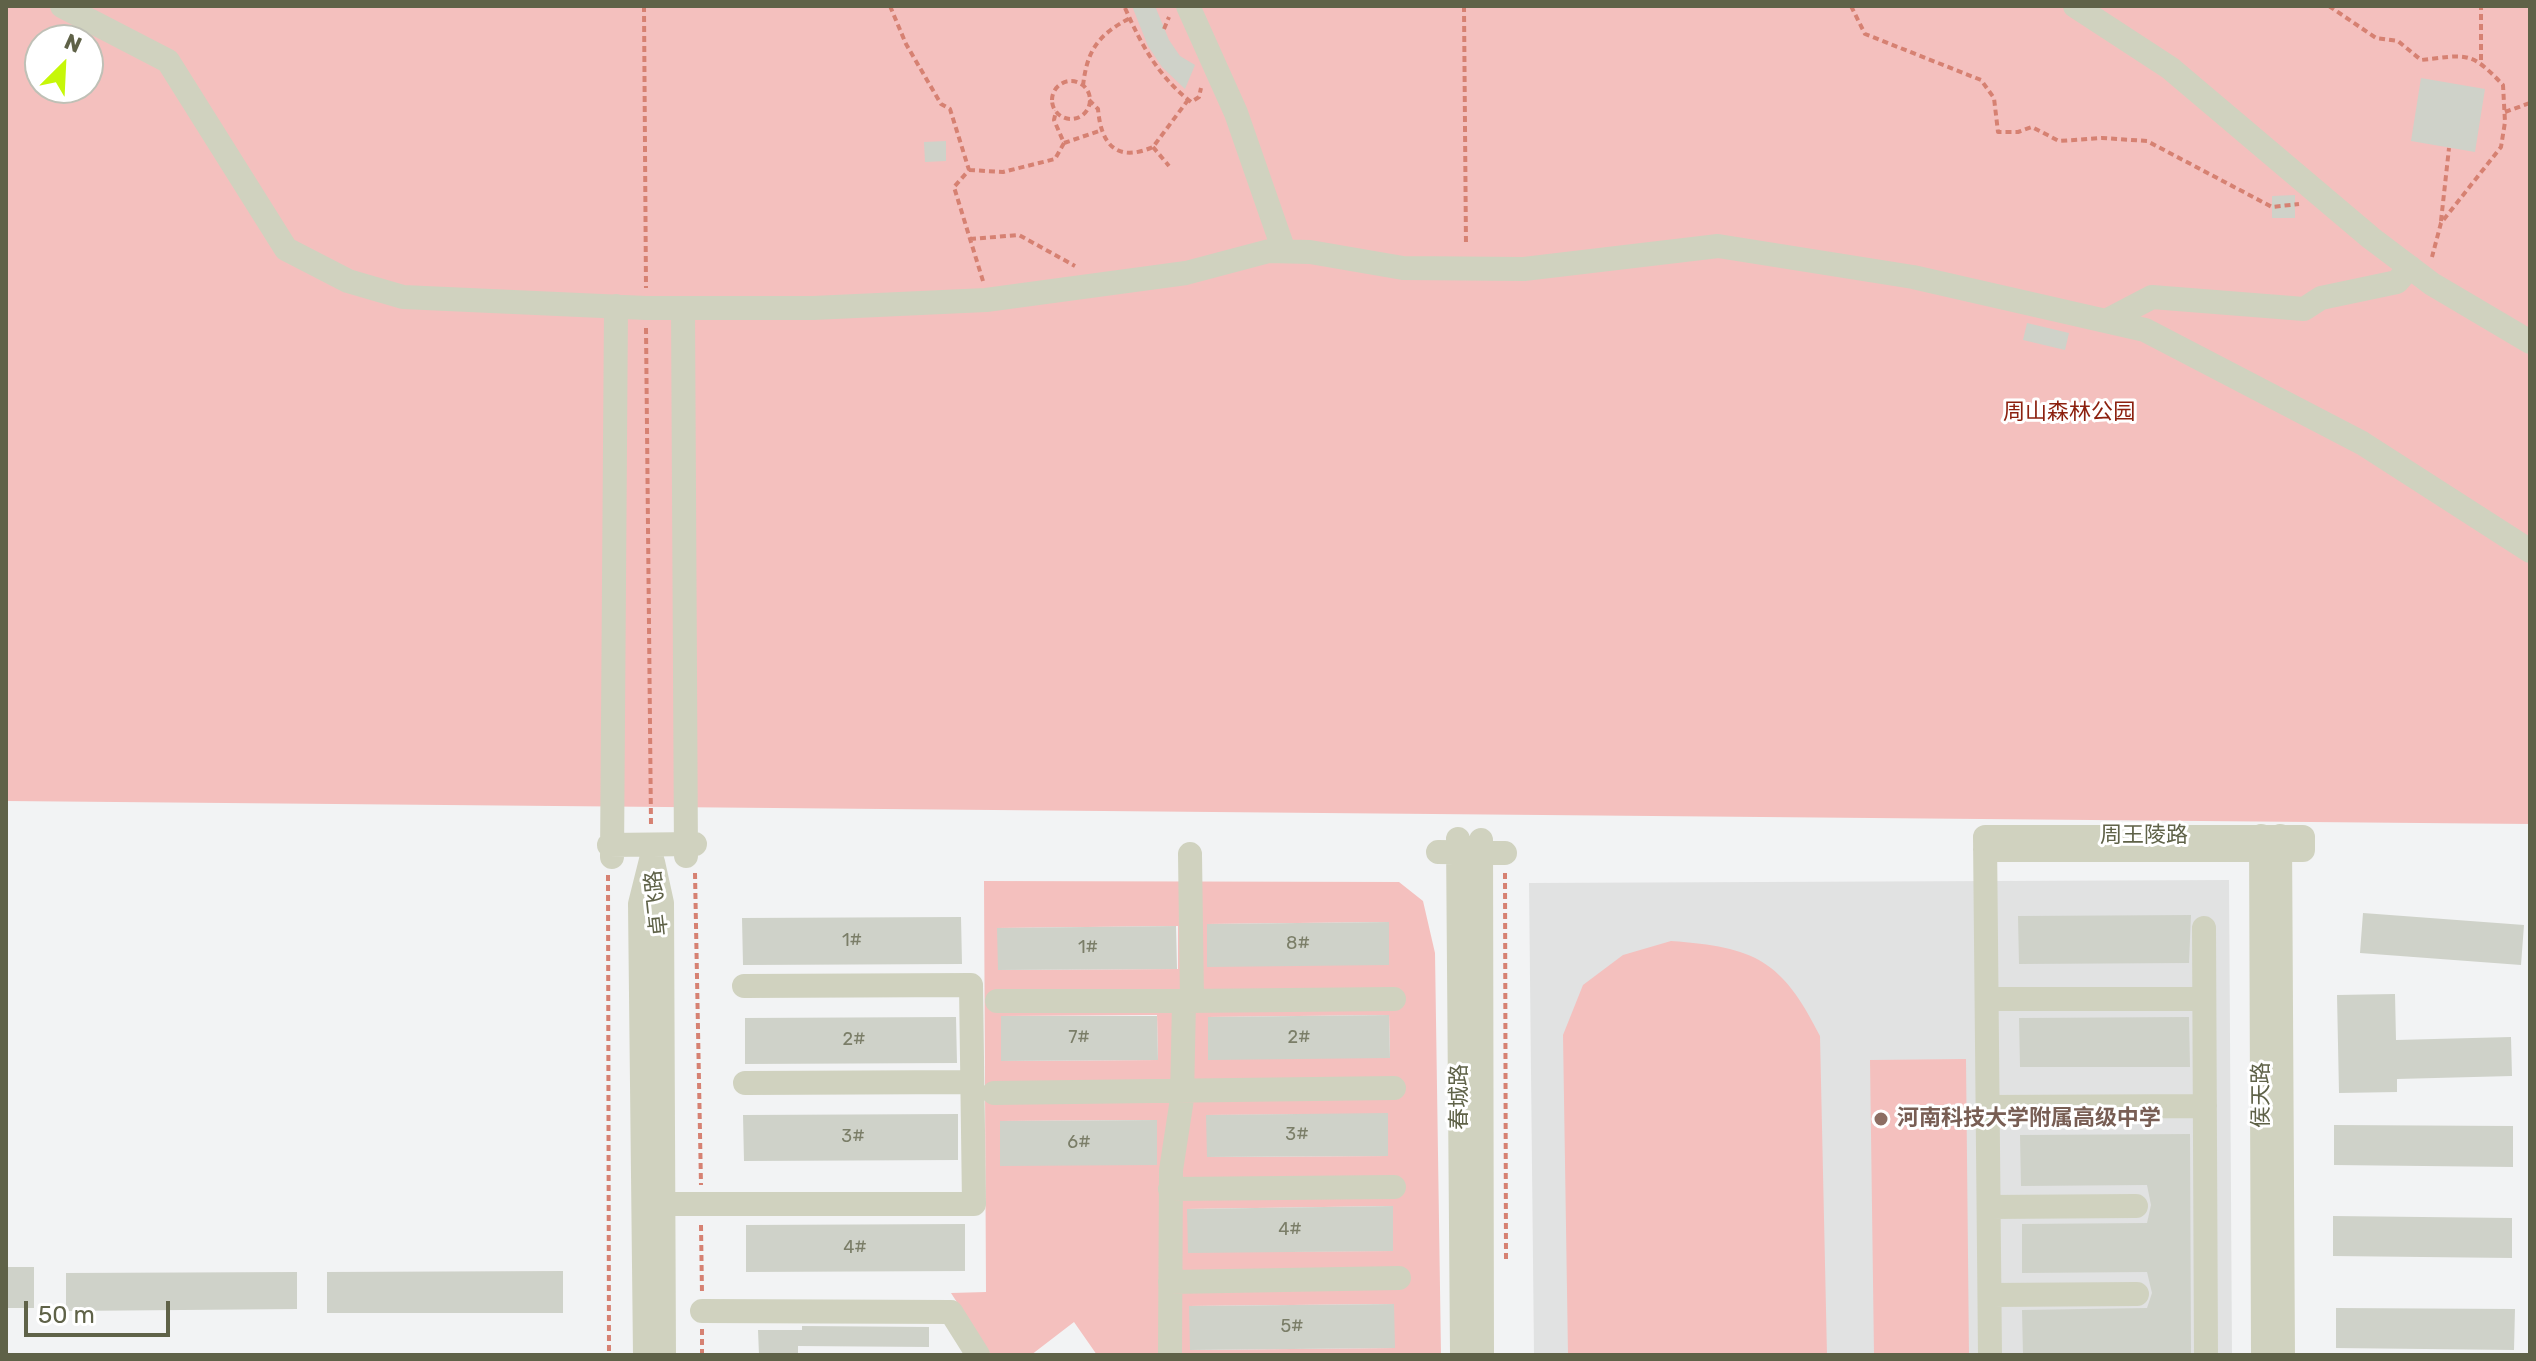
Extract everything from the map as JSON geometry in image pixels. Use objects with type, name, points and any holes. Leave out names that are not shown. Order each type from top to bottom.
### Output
[{"type":"street","points":[[62,6],[168,61],[286,249],[348,281],[403,297],[646,308],[813,308],[989,300],[1186,273],[1269,251],[1310,252],[1403,268],[1524,269],[1718,246],[1913,277],[2145,330],[2362,443],[2530,551]]},
{"type":"street","points":[[1188,6],[1222,81],[1284,251]]},
{"type":"street","points":[[2075,6],[2170,68],[2413,270],[2530,342]]},
{"type":"street","points":[[2108,320],[2152,297],[2304,309],[2321,298],[2397,282],[2413,270]]},
{"type":"street","points":[[616,306],[610,851],[690,850],[683,308]]},
{"type":"street","name":"周王陵路","points":[[1987,999],[1985,844],[2281,843]]},
{"type":"street","name":"侯天路","points":[[2263,1355],[2281,843]]},
{"type":"street","name":"侯天路","points":[[2281,843],[2283,1355]]},
{"type":"street","name":"春城路","points":[[1462,1355],[1471,846]]},
{"type":"street","name":"春城路","points":[[1471,846],[1482,1355]]},
{"type":"street","name":"卓飞路","points":[[645,1355],[662,903],[651,850]]},
{"type":"street","points":[[1170,1355],[1170,1189],[1182,1091],[1188,1001],[1190,854]]},
{"type":"street","points":[[2204,928],[2206,1355]]},
{"type":"street","points":[[653,1204],[974,1204],[983,1087],[971,985],[744,986]]},
{"type":"street","points":[[997,1001],[1394,999]]},
{"type":"street","points":[[1990,1355],[1987,999],[2204,999]]},
{"type":"street","points":[[745,1083],[1182,1091],[1394,1088]]},
{"type":"street","points":[[1988,1107],[2205,1106]]},
{"type":"street","points":[[1170,1189],[1394,1187]]},
{"type":"street","name":"卓飞路","points":[[653,1204],[664,1355]]},
{"type":"street","points":[[1989,1207],[2136,1206]]},
{"type":"street","points":[[1170,1282],[1399,1278]]},
{"type":"street","points":[[1990,1295],[2137,1294]]},
{"type":"street","points":[[702,1311],[951,1312],[978,1355]]},
{"type":"path","points":[[644,6],[651,850]]},
{"type":"path","points":[[890,6],[906,44],[941,104],[950,109],[969,170]]},
{"type":"path","points":[[1464,6],[1466,269]]},
{"type":"path","points":[[1851,6],[1865,34],[1981,80],[1994,98],[1998,132],[2018,132],[2032,127],[2059,141],[2102,138],[2147,141],[2272,207],[2295,206],[2324,197]]},
{"type":"path","points":[[2329,6],[2376,38],[2398,41],[2421,60],[2461,56],[2481,62],[2503,85],[2505,112],[2501,147],[2441,223]]},
{"type":"path","points":[[2481,6],[2481,62]]},
{"type":"path","points":[[1125,8],[1142,47],[1167,83],[1188,100],[1191,102],[1199,97],[1200,88],[1222,81]]},
{"type":"path","points":[[1130,18],[1095,42],[1087,55],[1083,86],[1089,100],[1098,109],[1099,131],[1121,151],[1143,152],[1153,147],[1188,100]]},
{"type":"path","points":[[969,170],[1003,172],[1042,164],[1060,155],[1064,143],[1054,120],[1056,111],[1052,100],[1060,85],[1072,82],[1083,86]]},
{"type":"path","points":[[1056,111],[1066,118],[1079,117],[1088,109],[1089,100]]},
{"type":"path","points":[[2505,112],[2530,103]]},
{"type":"path","points":[[1064,143],[1099,131]]},
{"type":"path","points":[[1153,147],[1169,166]]},
{"type":"path","points":[[2413,270],[2432,257],[2441,223],[2449,148]]},
{"type":"path","points":[[969,170],[954,187],[989,300]]},
{"type":"path","points":[[970,239],[1019,235],[1107,284]]},
{"type":"path","points":[[1471,846],[1506,1276]]},
{"type":"path","points":[[690,850],[701,1205],[702,1355]]},
{"type":"path","points":[[609,1355],[610,851]]},
{"type":"shaded area","name":"河南科技大学附属高级中学","points":[[2229,880],[2232,1355],[1534,1355],[1529,883]]},
{"type":"green space","name":"周山森林公园","points":[[6,6],[2530,6],[2530,824],[6,801]]},
{"type":"green space","points":[[984,881],[1399,882],[1423,901],[1435,953],[1441,1355],[1097,1355],[1074,1322],[1031,1355],[991,1355],[951,1293],[986,1292]],"holes":[[[1388,922],[1389,965],[1207,925]],[[1178,926],[1178,969],[998,970],[998,928]],[[1157,1015],[1158,1060],[1002,1061],[1001,1016]],[[1389,1015],[1390,1057],[1208,1059],[1208,1017]],[[1388,1114],[1388,1156],[1207,1157],[1207,1115]],[[1156,1120],[1157,1165],[1000,1165],[1001,1121]],[[1392,1206],[1393,1251],[1188,1252],[1188,1209]],[[1394,1304],[1394,1348],[1190,1350],[1190,1306]]]},
{"type":"green space","points":[[1671,941],[1724,948],[1763,962],[1792,990],[1820,1036],[1827,1355],[1568,1355],[1563,1035],[1583,985],[1623,955]]},
{"type":"green space","points":[[1966,1059],[1969,1355],[1874,1355],[1870,1060]]},
{"type":"building","points":[[1132,6],[1155,6],[1169,40],[1180,56],[1195,65],[1185,89],[1162,67],[1148,46]]},
{"type":"building","points":[[2421,78],[2485,89],[2475,152],[2411,141]]},
{"type":"building","points":[[946,141],[946,161],[925,162],[924,142]]},
{"type":"building","points":[[2295,195],[2295,218],[2272,218],[2272,196]]},
{"type":"building","points":[[2027,323],[2069,333],[2065,350],[2023,340]]},
{"type":"building","points":[[2363,913],[2524,925],[2521,965],[2360,953]]},
{"type":"building","points":[[2191,915],[2189,963],[2019,964],[2018,916]]},
{"type":"building","points":[[961,917],[962,964],[743,965],[742,918]]},
{"type":"building","points":[[1389,922],[1389,965],[1207,967],[1207,924]]},
{"type":"building","points":[[1176,926],[1177,969],[998,970],[997,928]]},
{"type":"building","points":[[2395,994],[2396,1040],[2511,1037],[2512,1076],[2397,1079],[2397,1092],[2339,1093],[2337,995]]},
{"type":"building","points":[[1389,1015],[1390,1058],[1208,1060],[1208,1017]]},
{"type":"building","points":[[1001,1016],[1157,1016],[1158,1060],[1001,1061]]},
{"type":"building","points":[[956,1017],[957,1063],[745,1064],[745,1018]]},
{"type":"building","points":[[2189,1017],[2190,1067],[2020,1067],[2019,1018]]},
{"type":"building","points":[[1388,1113],[1388,1156],[1207,1157],[1206,1115]]},
{"type":"building","points":[[958,1114],[958,1160],[744,1161],[743,1115]]},
{"type":"building","points":[[1157,1120],[1157,1165],[1000,1166],[1000,1121]]},
{"type":"building","points":[[2334,1125],[2513,1126],[2513,1167],[2334,1165]]},
{"type":"building","points":[[2190,1134],[2191,1355],[2023,1355],[2022,1310],[2147,1308],[2152,1293],[2147,1272],[2022,1273],[2022,1224],[2147,1223],[2151,1205],[2147,1185],[2021,1186],[2020,1135]]},
{"type":"building","points":[[1393,1206],[1393,1251],[1188,1253],[1187,1209]]},
{"type":"building","points":[[2333,1216],[2512,1218],[2512,1258],[2333,1256]]},
{"type":"building","points":[[965,1224],[965,1271],[746,1272],[746,1225]]},
{"type":"building","points":[[6,1267],[34,1267],[34,1308],[6,1308]]},
{"type":"building","points":[[563,1271],[563,1313],[327,1313],[327,1272]]},
{"type":"building","points":[[297,1272],[297,1309],[66,1311],[66,1273]]},
{"type":"building","points":[[1394,1304],[1395,1348],[1190,1350],[1189,1306]]},
{"type":"building","points":[[2336,1308],[2515,1309],[2514,1350],[2336,1348]]},
{"type":"building","points":[[802,1326],[929,1327],[929,1347],[798,1346],[798,1355],[759,1355],[758,1330],[802,1330]]},
{"type":"place","name":"河南科技大学附属高级中学","points":[[1881,1119]]}]
